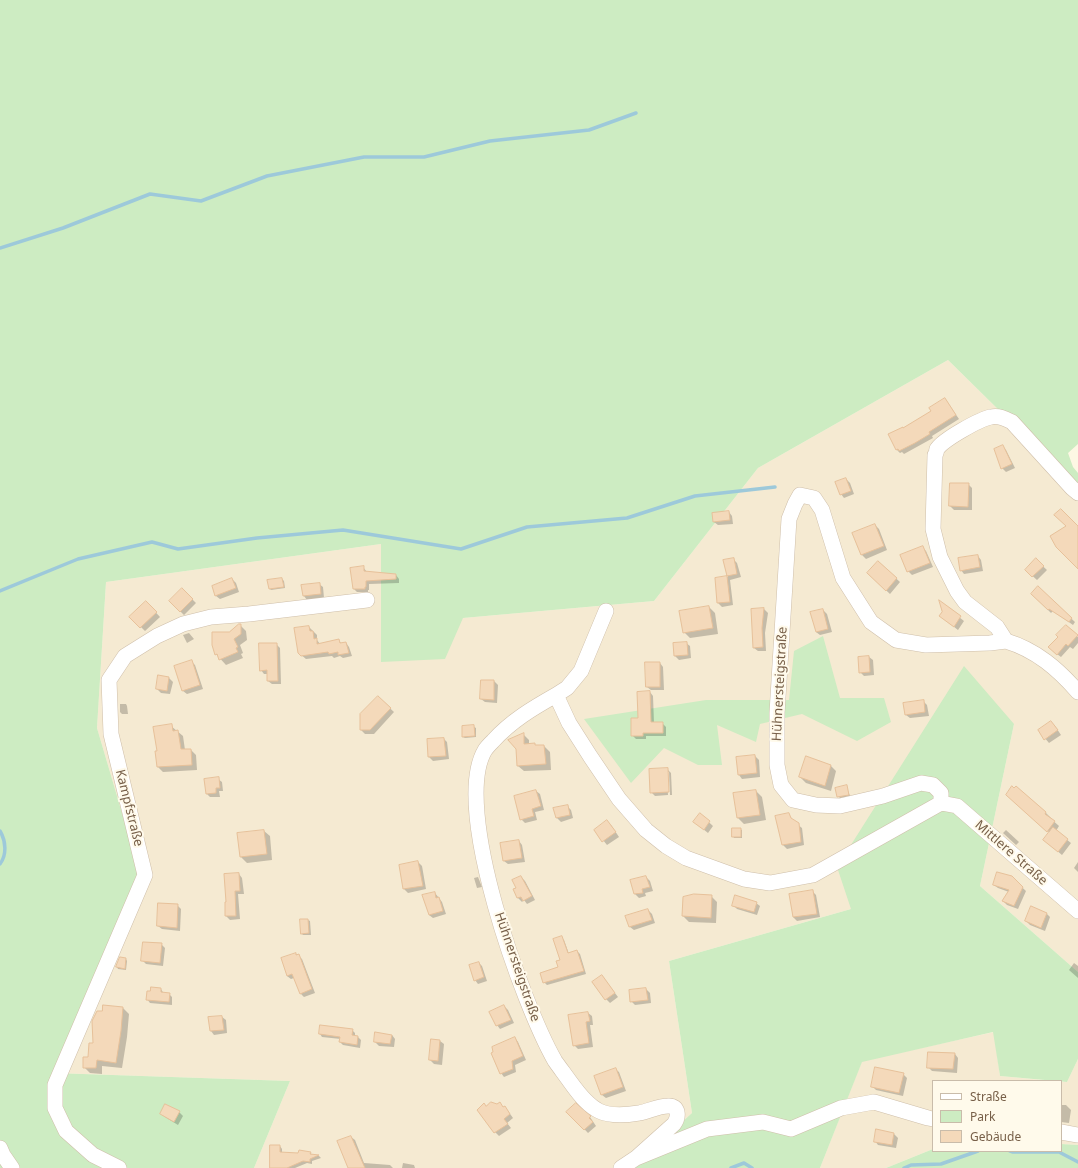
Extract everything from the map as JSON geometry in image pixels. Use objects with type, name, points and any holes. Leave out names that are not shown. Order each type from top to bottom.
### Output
[{"type":"street","points":[[1078,493],[1012,422],[1002,417],[992,416],[973,424],[944,443],[937,449],[935,455],[933,529],[940,557],[957,591],[966,602],[997,627],[1006,641],[1020,645],[1050,664],[1078,692]]},
{"type":"street","name":"Hühnersteigstraße","points":[[940,803],[941,793],[933,785],[922,783],[884,796],[840,806],[816,805],[793,800],[782,785],[777,765],[777,713],[789,519],[794,504],[800,494],[814,498],[822,510],[843,578],[871,622],[896,640],[926,645],[1006,641]]},
{"type":"street","name":"Kampfstraße","points":[[119,1168],[93,1155],[66,1131],[55,1108],[55,1085],[145,875],[111,734],[109,680],[125,656],[157,636],[183,624],[211,617],[367,600]]},
{"type":"street","name":"Hühnersteigstraße","points":[[606,611],[581,671],[567,688],[529,710],[503,729],[485,750],[477,770],[476,798],[483,857],[492,895],[515,969],[533,1016],[556,1062],[580,1095],[596,1110],[602,1113],[619,1116],[641,1113],[668,1106],[673,1107],[677,1112],[678,1118],[674,1124],[636,1158]]},
{"type":"street","points":[[556,695],[569,723],[590,756],[619,799],[646,830],[666,846],[686,858],[744,879],[770,883],[813,875],[940,803]]},
{"type":"street","name":"Mittlere Straße","points":[[940,803],[957,806],[1078,912]]},
{"type":"street","points":[[621,1168],[636,1158],[706,1129],[763,1122],[791,1129],[841,1108],[874,1102],[932,1118]]},
{"type":"street","points":[[1062,1132],[1078,1134]]},
{"type":"street","points":[[0,1148],[12,1168]]},
{"type":"shaded area","points":[[948,360],[1078,488],[1078,972],[980,886],[1014,724],[851,909],[669,961],[692,1113],[631,1168],[254,1168],[290,1081],[53,1073],[140,874],[97,728],[106,582],[381,544],[381,662],[463,618],[654,601],[758,468]]},
{"type":"shaded area","points":[[994,1032],[1000,1076],[1043,1080],[932,1080],[932,1149],[886,1168],[820,1168],[862,1061]]},
{"type":"shaded area","points":[[1078,1059],[1078,1145],[1062,1144],[1062,1082],[1067,1082]]},
{"type":"green space","points":[[0,0],[1078,0],[1078,444],[1068,453],[1073,467],[1078,473],[1078,488],[948,360],[758,468],[654,601],[463,618],[445,659],[381,662],[381,544],[106,582],[97,728],[140,874],[53,1073],[290,1081],[254,1168],[0,1168]]},
{"type":"green space","points":[[823,636],[840,698],[884,698],[891,722],[857,741],[802,714],[760,724],[756,742],[717,725],[722,765],[698,765],[664,748],[631,783],[584,719],[706,700],[789,700],[794,651]]},
{"type":"green space","points":[[964,666],[1014,724],[980,886],[1078,972],[1078,1059],[1067,1082],[1062,1082],[1062,1080],[1000,1076],[993,1032],[862,1062],[820,1168],[631,1168],[692,1113],[669,961],[851,909],[837,867]]},
{"type":"green space","points":[[1062,1144],[1078,1145],[1078,1168],[886,1168],[932,1149],[932,1152],[1062,1152]]},
{"type":"building","points":[[945,398],[956,415],[915,443],[899,451],[898,449],[896,450],[888,434],[903,428],[931,411],[929,408]]},
{"type":"building","points":[[1003,445],[1012,464],[1001,469],[994,449]]},
{"type":"building","points":[[846,478],[851,491],[840,495],[835,482]]},
{"type":"building","points":[[950,483],[969,483],[968,507],[949,506]]},
{"type":"building","points":[[1061,509],[1078,526],[1078,569],[1056,547],[1050,536],[1066,526],[1054,515]]},
{"type":"building","points":[[729,511],[730,520],[713,522],[712,513]]},
{"type":"building","points":[[875,524],[884,546],[861,555],[852,533]]},
{"type":"building","points":[[923,546],[930,563],[907,572],[900,555]]},
{"type":"building","points":[[978,555],[980,567],[960,571],[958,558]]},
{"type":"building","points":[[734,558],[737,574],[727,576],[723,560]]},
{"type":"building","points":[[1036,558],[1044,566],[1032,577],[1025,570]]},
{"type":"building","points":[[878,561],[897,578],[886,591],[867,573]]},
{"type":"building","points":[[364,566],[364,571],[396,574],[396,579],[366,581],[365,589],[353,589],[350,568]]},
{"type":"building","points":[[727,576],[730,602],[717,603],[715,578]]},
{"type":"building","points":[[232,578],[236,588],[215,596],[212,586]]},
{"type":"building","points":[[282,578],[284,587],[269,589],[267,580]]},
{"type":"building","points":[[320,583],[321,594],[303,596],[301,585]]},
{"type":"building","points":[[1038,586],[1072,618],[1069,622],[1049,609],[1048,610],[1031,594]]},
{"type":"building","points":[[182,588],[193,599],[180,612],[169,601]]},
{"type":"building","points":[[939,600],[961,616],[954,627],[939,616],[942,612]]},
{"type":"building","points":[[146,601],[157,612],[140,628],[129,617]]},
{"type":"building","points":[[709,606],[713,628],[683,633],[679,611]]},
{"type":"building","points":[[764,608],[762,628],[763,647],[753,648],[751,609]]},
{"type":"building","points":[[823,609],[828,629],[816,632],[810,612]]},
{"type":"building","points":[[241,624],[241,634],[234,639],[238,647],[236,648],[238,652],[219,660],[217,654],[215,655],[212,645],[212,632],[229,632]]},
{"type":"building","points":[[1066,625],[1078,635],[1068,646],[1066,644],[1057,655],[1048,647],[1058,637],[1056,635]]},
{"type":"building","points":[[309,626],[310,631],[313,631],[314,639],[317,638],[317,644],[339,639],[340,643],[346,642],[349,653],[338,655],[338,652],[329,654],[328,652],[301,656],[298,653],[294,628]]},
{"type":"building","points":[[687,642],[688,655],[674,656],[673,643]]},
{"type":"building","points":[[259,643],[277,643],[278,681],[267,681],[267,670],[260,671]]},
{"type":"building","points":[[869,656],[870,672],[859,673],[858,657]]},
{"type":"building","points":[[192,660],[200,685],[182,691],[174,666]]},
{"type":"building","points":[[645,662],[660,662],[660,687],[646,687]]},
{"type":"building","points":[[158,675],[169,677],[167,691],[156,689]]},
{"type":"building","points":[[481,680],[494,680],[494,700],[480,699]]},
{"type":"building","points":[[650,691],[651,722],[663,722],[663,733],[643,733],[643,736],[631,736],[631,718],[638,718],[637,692]]},
{"type":"building","points":[[378,696],[391,708],[370,730],[360,730],[360,714]]},
{"type":"building","points":[[924,700],[925,712],[905,715],[903,703]]},
{"type":"building","points":[[1051,721],[1058,730],[1044,740],[1038,730]]},
{"type":"building","points":[[172,724],[173,731],[178,730],[181,749],[191,749],[192,765],[157,767],[155,751],[157,751],[153,727]]},
{"type":"building","points":[[474,725],[475,736],[462,737],[462,726]]},
{"type":"building","points":[[524,733],[524,744],[535,743],[535,745],[544,745],[546,764],[517,766],[516,749],[508,740]]},
{"type":"building","points":[[444,738],[446,756],[428,757],[427,739]]},
{"type":"building","points":[[755,755],[757,773],[738,775],[736,757]]},
{"type":"building","points":[[806,756],[831,765],[825,786],[799,777]]},
{"type":"building","points":[[668,768],[669,792],[650,793],[649,769]]},
{"type":"building","points":[[219,777],[220,788],[216,788],[216,793],[206,794],[204,779]]},
{"type":"building","points":[[847,785],[849,795],[837,797],[835,788]]},
{"type":"building","points":[[1012,786],[1014,788],[1016,786],[1046,812],[1045,814],[1055,821],[1047,832],[1006,795]]},
{"type":"building","points":[[536,790],[541,806],[532,809],[534,816],[520,820],[514,796]]},
{"type":"building","points":[[756,790],[760,815],[737,818],[733,793]]},
{"type":"building","points":[[568,805],[570,815],[556,818],[553,808]]},
{"type":"building","points":[[700,813],[710,821],[704,830],[693,822]]},
{"type":"building","points":[[789,813],[791,818],[799,823],[801,842],[782,845],[775,816]]},
{"type":"building","points":[[607,820],[616,832],[602,842],[594,830]]},
{"type":"building","points":[[1053,827],[1068,839],[1058,852],[1043,840]]},
{"type":"building","points":[[732,828],[741,828],[741,837],[732,837]]},
{"type":"building","points":[[264,830],[267,854],[240,857],[237,833]]},
{"type":"building","points":[[519,840],[522,858],[503,861],[500,843]]},
{"type":"building","points":[[418,861],[423,886],[403,889],[399,865]]},
{"type":"building","points":[[997,872],[1012,876],[1023,887],[1014,906],[1002,901],[1009,890],[993,885]]},
{"type":"building","points":[[239,873],[240,891],[235,891],[236,916],[225,916],[226,902],[224,874]]},
{"type":"building","points":[[521,876],[532,896],[523,901],[521,897],[517,898],[513,889],[516,888],[512,880]]},
{"type":"building","points":[[646,876],[650,887],[642,889],[643,893],[634,894],[630,880]]},
{"type":"building","points":[[813,890],[817,914],[793,917],[789,894]]},
{"type":"building","points":[[435,892],[436,898],[439,897],[443,911],[429,915],[422,895]]},
{"type":"building","points":[[694,894],[712,895],[711,918],[682,916],[683,897]]},
{"type":"building","points":[[735,895],[757,902],[754,912],[732,906]]},
{"type":"building","points":[[158,903],[178,904],[177,928],[157,926]]},
{"type":"building","points":[[1031,906],[1047,913],[1041,928],[1025,921]]},
{"type":"building","points":[[648,909],[652,920],[629,927],[625,916]]},
{"type":"building","points":[[300,919],[308,919],[309,933],[301,934]]},
{"type":"building","points":[[562,936],[568,953],[577,950],[584,971],[543,983],[540,973],[558,967],[556,961],[560,960],[553,939]]},
{"type":"building","points":[[143,942],[162,943],[160,963],[141,961]]},
{"type":"building","points":[[296,953],[296,955],[299,954],[312,989],[300,994],[292,974],[287,976],[281,958]]},
{"type":"building","points":[[120,957],[126,958],[125,969],[116,967]]},
{"type":"building","points":[[479,962],[484,977],[474,981],[469,965]]},
{"type":"building","points":[[602,975],[615,993],[605,1000],[592,982]]},
{"type":"building","points":[[151,987],[161,988],[161,992],[170,993],[169,1002],[146,1000],[147,991],[150,991]]},
{"type":"building","points":[[646,988],[648,1000],[630,1002],[629,990]]},
{"type":"building","points":[[103,1005],[123,1007],[116,1063],[97,1060],[96,1068],[83,1068],[83,1057],[88,1057],[89,1043],[93,1043],[92,1021],[97,1011],[102,1011]]},
{"type":"building","points":[[504,1005],[511,1020],[496,1026],[489,1012]]},
{"type":"building","points":[[588,1012],[590,1021],[586,1022],[589,1043],[573,1046],[568,1015]]},
{"type":"building","points":[[222,1016],[224,1030],[210,1031],[208,1017]]},
{"type":"building","points":[[320,1025],[353,1029],[352,1035],[358,1036],[357,1045],[339,1042],[340,1037],[319,1034]]},
{"type":"building","points":[[375,1032],[392,1035],[390,1044],[374,1042]]},
{"type":"building","points":[[515,1037],[523,1056],[512,1061],[513,1069],[500,1074],[491,1053],[493,1052],[492,1047]]},
{"type":"building","points":[[431,1039],[440,1040],[438,1061],[429,1060]]},
{"type":"building","points":[[928,1052],[955,1053],[953,1069],[927,1068]]},
{"type":"building","points":[[875,1067],[904,1073],[899,1093],[871,1087]]},
{"type":"building","points":[[616,1068],[623,1087],[601,1095],[594,1076]]},
{"type":"building","points":[[491,1102],[497,1104],[500,1102],[503,1107],[505,1106],[510,1114],[504,1119],[508,1124],[494,1133],[477,1110],[484,1103],[486,1106]]},
{"type":"building","points":[[576,1103],[591,1116],[589,1118],[593,1122],[584,1130],[566,1112]]},
{"type":"building","points":[[165,1104],[180,1111],[174,1122],[160,1114]]},
{"type":"building","points":[[876,1129],[894,1133],[892,1145],[874,1142]]},
{"type":"building","points":[[351,1136],[365,1168],[348,1168],[337,1141]]},
{"type":"building","points":[[270,1145],[280,1145],[280,1152],[298,1153],[299,1150],[311,1152],[310,1154],[319,1155],[310,1159],[310,1162],[303,1161],[287,1168],[270,1168]]},
{"type":"waterway","points":[[0,248],[63,228],[150,194],[201,201],[267,176],[364,157],[424,157],[490,141],[589,130],[636,113]]},
{"type":"waterway","points":[[0,591],[78,559],[152,542],[178,549],[257,538],[343,530],[461,549],[527,527],[627,518],[695,496],[775,487]]},
{"type":"waterway","points":[[0,831],[4,839],[5,848],[4,856],[0,864]]},
{"type":"waterway","points":[[904,1168],[911,1165],[941,1164],[975,1152]]},
{"type":"waterway","points":[[1013,1152],[1059,1152]]},
{"type":"waterway","points":[[1059,1152],[1078,1162]]},
{"type":"waterway","points":[[731,1168],[744,1163],[752,1168]]}]
